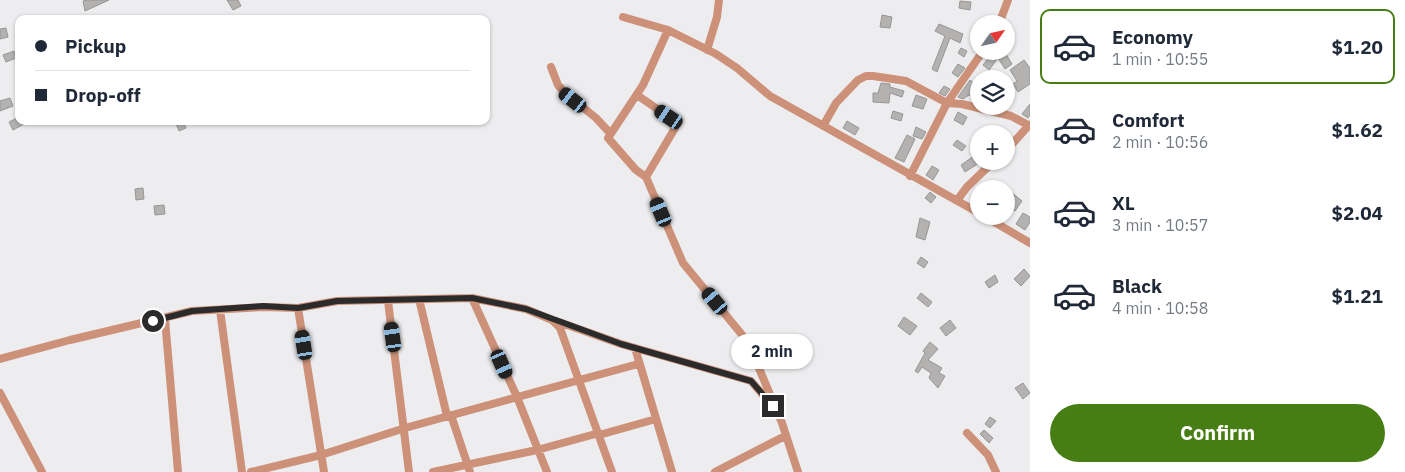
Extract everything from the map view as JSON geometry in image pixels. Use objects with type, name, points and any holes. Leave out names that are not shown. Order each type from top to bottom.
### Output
[{"type":"street","points":[[707,50],[717,17],[719,0]]},
{"type":"street","points":[[1002,15],[1008,0]]},
{"type":"street","points":[[623,17],[668,30],[707,50],[737,68],[770,96],[910,176],[958,199],[970,207]]},
{"type":"street","points":[[668,30],[651,71],[619,124],[610,133],[608,138],[636,170],[646,178],[683,262],[748,342],[798,472]]},
{"type":"street","points":[[910,176],[947,103],[977,60]]},
{"type":"street","points":[[550,67],[558,85],[565,93],[596,118],[610,133]]},
{"type":"street","points":[[823,126],[836,104],[858,80],[866,76],[906,81],[947,103],[962,104],[1011,116],[1029,126],[1015,141]]},
{"type":"street","points":[[637,95],[669,117],[675,128],[646,178]]},
{"type":"street","points":[[958,199],[985,170]]},
{"type":"street","points":[[999,225],[1030,243]]},
{"type":"street","points":[[0,359],[192,311],[263,306],[298,308],[337,301],[472,298],[526,309],[552,320],[634,348],[751,381],[773,406]]},
{"type":"street","points":[[472,298],[517,397],[546,472]]},
{"type":"street","points":[[419,299],[449,416],[469,468]]},
{"type":"street","points":[[388,301],[409,472]]},
{"type":"street","points":[[298,308],[324,472]]},
{"type":"street","points":[[220,310],[242,472]]},
{"type":"street","points":[[165,319],[178,472]]},
{"type":"street","points":[[552,320],[565,336],[612,472]]},
{"type":"street","points":[[634,348],[672,472]]},
{"type":"street","points":[[251,472],[321,455],[405,428],[638,364]]},
{"type":"street","points":[[0,393],[42,472]]},
{"type":"street","points":[[433,472],[469,468],[656,419]]},
{"type":"street","points":[[967,433],[988,455],[996,472]]},
{"type":"street","points":[[715,472],[785,436]]},
{"type":"building","points":[[109,0],[85,11],[83,1]]},
{"type":"building","points":[[227,0],[238,0],[241,6],[233,10]]},
{"type":"building","points":[[960,1],[971,2],[970,10],[959,8]]},
{"type":"building","points":[[882,15],[892,17],[890,28],[880,27]]},
{"type":"building","points":[[939,24],[963,34],[960,43],[950,38],[937,72],[932,69],[945,36],[935,31]]},
{"type":"building","points":[[6,28],[8,37],[0,39],[0,29]]},
{"type":"building","points":[[961,48],[967,51],[964,57],[958,53]]},
{"type":"building","points":[[14,51],[15,58],[6,62],[3,55]]},
{"type":"building","points":[[987,60],[996,60],[989,70],[983,65]]},
{"type":"building","points":[[999,60],[1010,60],[1012,64],[1005,69]]},
{"type":"building","points":[[1024,60],[1030,68],[1030,84],[1018,92],[1015,87],[1017,81],[1015,70],[1010,70]]},
{"type":"building","points":[[958,64],[965,68],[958,77],[952,73]]},
{"type":"building","points":[[970,80],[970,96],[963,99],[958,97]]},
{"type":"building","points":[[881,83],[890,84],[890,87],[904,91],[902,97],[890,93],[889,103],[873,102],[873,93],[878,93]]},
{"type":"building","points":[[944,86],[950,89],[945,96],[939,93]]},
{"type":"building","points":[[916,95],[927,99],[923,109],[912,106]]},
{"type":"building","points":[[10,98],[13,106],[0,111],[0,101]]},
{"type":"building","points":[[1030,104],[1030,115],[1028,118],[1022,114]]},
{"type":"building","points":[[893,111],[903,114],[901,121],[891,118]]},
{"type":"building","points":[[958,112],[967,117],[963,125],[954,120]]},
{"type":"building","points":[[15,119],[15,125],[22,125],[13,130],[9,122]]},
{"type":"building","points":[[847,121],[859,128],[855,135],[843,128]]},
{"type":"building","points":[[177,125],[185,125],[186,128],[179,131]]},
{"type":"building","points":[[916,127],[926,132],[922,139],[913,136]]},
{"type":"building","points":[[907,135],[915,139],[904,162],[895,158]]},
{"type":"building","points":[[957,140],[966,146],[962,151],[953,145]]},
{"type":"building","points":[[970,159],[970,169],[965,172],[961,165]]},
{"type":"building","points":[[932,166],[939,170],[933,180],[926,175]]},
{"type":"building","points":[[143,188],[144,199],[136,200],[135,189]]},
{"type":"building","points":[[930,192],[936,197],[931,203],[925,198]]},
{"type":"building","points":[[1015,195],[1022,201],[1015,211]]},
{"type":"building","points":[[164,205],[165,214],[155,215],[154,206]]},
{"type":"building","points":[[1023,213],[1030,217],[1030,222],[1025,230],[1016,224]]},
{"type":"building","points":[[920,218],[930,222],[925,240],[916,237]]},
{"type":"building","points":[[921,257],[928,262],[924,268],[917,263]]},
{"type":"building","points":[[1024,269],[1030,276],[1021,286],[1014,279]]},
{"type":"building","points":[[995,275],[998,282],[989,288],[985,282]]},
{"type":"building","points":[[921,293],[932,302],[928,307],[917,298]]},
{"type":"building","points":[[904,317],[917,326],[910,335],[898,326]]},
{"type":"building","points":[[950,320],[956,328],[946,336],[940,328]]},
{"type":"building","points":[[930,342],[938,349],[928,360],[942,368],[939,373],[945,376],[938,388],[929,378],[931,373],[922,367],[918,373],[915,371],[925,353],[923,351]]},
{"type":"building","points":[[1023,383],[1030,393],[1023,399],[1015,388]]},
{"type":"building","points":[[990,417],[996,421],[990,428],[985,424]]},
{"type":"building","points":[[984,430],[993,438],[989,443],[980,434]]},
{"type":"route","points":[[153,321],[192,311],[263,306],[298,308],[337,301],[388,301],[448,297],[472,298],[526,309],[621,344],[751,381],[773,406]]}]
